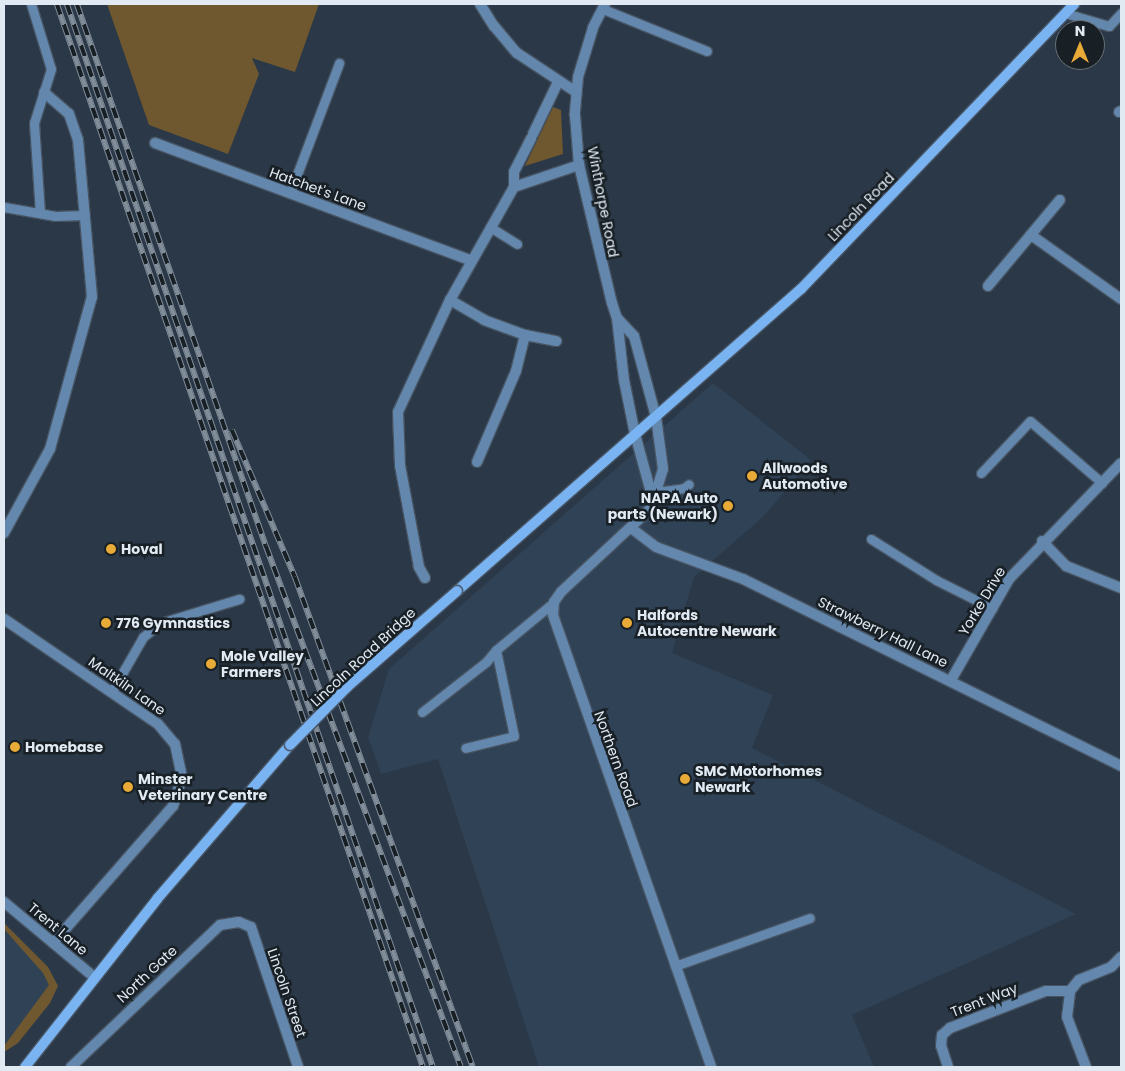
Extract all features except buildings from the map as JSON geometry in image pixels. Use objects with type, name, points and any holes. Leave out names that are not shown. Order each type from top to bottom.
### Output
[{"type":"main road","name":"Lincoln Road","points":[[635,434],[802,289],[1074,4]]},
{"type":"main road","name":"Lincoln Road Bridge","points":[[25,1067],[94,977],[220,824],[290,745],[347,687],[635,434]]},
{"type":"street","points":[[480,4],[494,26],[517,54],[576,92]]},
{"type":"street","name":"Winthorpe Road","points":[[604,6],[593,28],[576,92],[579,166],[617,318],[624,380],[635,434]]},
{"type":"street","points":[[425,578],[419,568],[400,465],[398,412],[450,300],[514,187],[514,172],[558,82]]},
{"type":"street","points":[[4,533],[50,449],[92,297],[75,127],[69,114],[44,92]]},
{"type":"street","name":"Hatchet's Lane","points":[[154,143],[472,261]]},
{"type":"street","points":[[514,187],[579,166]]},
{"type":"street","points":[[988,286],[1060,200]]},
{"type":"street","points":[[1031,235],[1121,299]]},
{"type":"street","points":[[450,300],[484,320],[525,335],[556,341]]},
{"type":"street","name":"Winthorpe Road","points":[[617,318],[634,336],[656,417]]},
{"type":"street","points":[[477,462],[516,371],[525,335]]},
{"type":"street","points":[[554,602],[561,592],[651,508],[663,469],[656,417]]},
{"type":"street","points":[[635,434],[650,489],[656,492]]},
{"type":"street","name":"Yorke Drive","points":[[951,680],[1009,579],[1042,541],[1121,463]]},
{"type":"street","name":"Strawberry Hall Lane","points":[[631,528],[656,547],[743,579],[951,680],[1121,766]]},
{"type":"street","points":[[1042,541],[1066,566],[1121,588]]},
{"type":"street","name":"Northern Road","points":[[554,602],[557,633],[711,1067]]},
{"type":"street","name":"Maltkiln Lane","points":[[4,618],[158,724],[175,744],[182,777],[173,806],[53,943]]},
{"type":"street","name":"Trent Lane","points":[[4,902],[94,977]]},
{"type":"street","name":"North Gate","points":[[71,1067],[220,925],[240,922],[251,927]]},
{"type":"street","name":"Lincoln Street","points":[[251,927],[298,1067]]},
{"type":"street","points":[[1086,1067],[1067,1017],[1070,992],[1079,980],[1111,967],[1121,957]]},
{"type":"street","name":"Trent Way","points":[[948,1067],[941,1046],[942,1035],[950,1028],[1046,991],[1070,992]]},
{"type":"lane","points":[[31,4],[51,69],[34,123],[40,214]]},
{"type":"lane","points":[[604,6],[708,51]]},
{"type":"lane","points":[[1065,13],[1109,26],[1121,13]]},
{"type":"lane","points":[[290,194],[339,62]]},
{"type":"lane","points":[[4,207],[40,214],[85,215]]},
{"type":"lane","points":[[490,228],[517,244]]},
{"type":"lane","points":[[982,473],[1030,421],[1102,483]]},
{"type":"lane","points":[[656,492],[684,488],[689,484]]},
{"type":"lane","points":[[871,540],[936,580],[992,608]]},
{"type":"lane","points":[[112,691],[143,637],[160,624],[239,599]]},
{"type":"lane","points":[[422,712],[486,662],[496,650],[554,602]]},
{"type":"lane","points":[[465,748],[514,736],[496,650]]},
{"type":"lane","points":[[675,966],[810,918]]},
{"type":"shaded area","points":[[107,4],[319,4],[295,72],[252,58],[259,74],[228,154],[149,125]]},
{"type":"shaded area","points":[[553,107],[561,110],[563,154],[525,166]]},
{"type":"shaded area","points":[[713,383],[811,460],[763,517],[694,577],[672,653],[773,695],[752,748],[1076,914],[852,1015],[874,1067],[539,1067],[438,759],[381,774],[368,737],[389,669]]},
{"type":"shaded area","points":[[4,923],[48,967],[58,986],[50,1003],[18,1043],[4,1052]]},
{"type":"shaded area","points":[[4,923],[48,967],[58,986],[50,1003],[18,1043],[4,1052],[4,1046],[49,985],[43,973],[4,929]]},
{"type":"railway","points":[[57,4],[423,1067]]},
{"type":"railway","points":[[67,4],[433,1067]]},
{"type":"railway","points":[[77,4],[266,546],[461,1067]]},
{"type":"railway","points":[[232,430],[295,577],[473,1067]]},
{"type":"place","name":"Allwoods Automotive","points":[[752,476]]},
{"type":"place","name":"NAPA Auto parts (Newark)","points":[[728,506]]},
{"type":"place","name":"Hoval","points":[[111,549]]},
{"type":"place","name":"776 Gymnastics","points":[[106,623]]},
{"type":"place","name":"Halfords Autocentre Newark","points":[[627,623]]},
{"type":"place","name":"Mole Valley Farmers","points":[[211,664]]},
{"type":"place","name":"Homebase","points":[[15,747]]},
{"type":"place","name":"SMC Motorhomes Newark","points":[[685,779]]},
{"type":"place","name":"Minster Veterinary Centre","points":[[128,787]]}]
